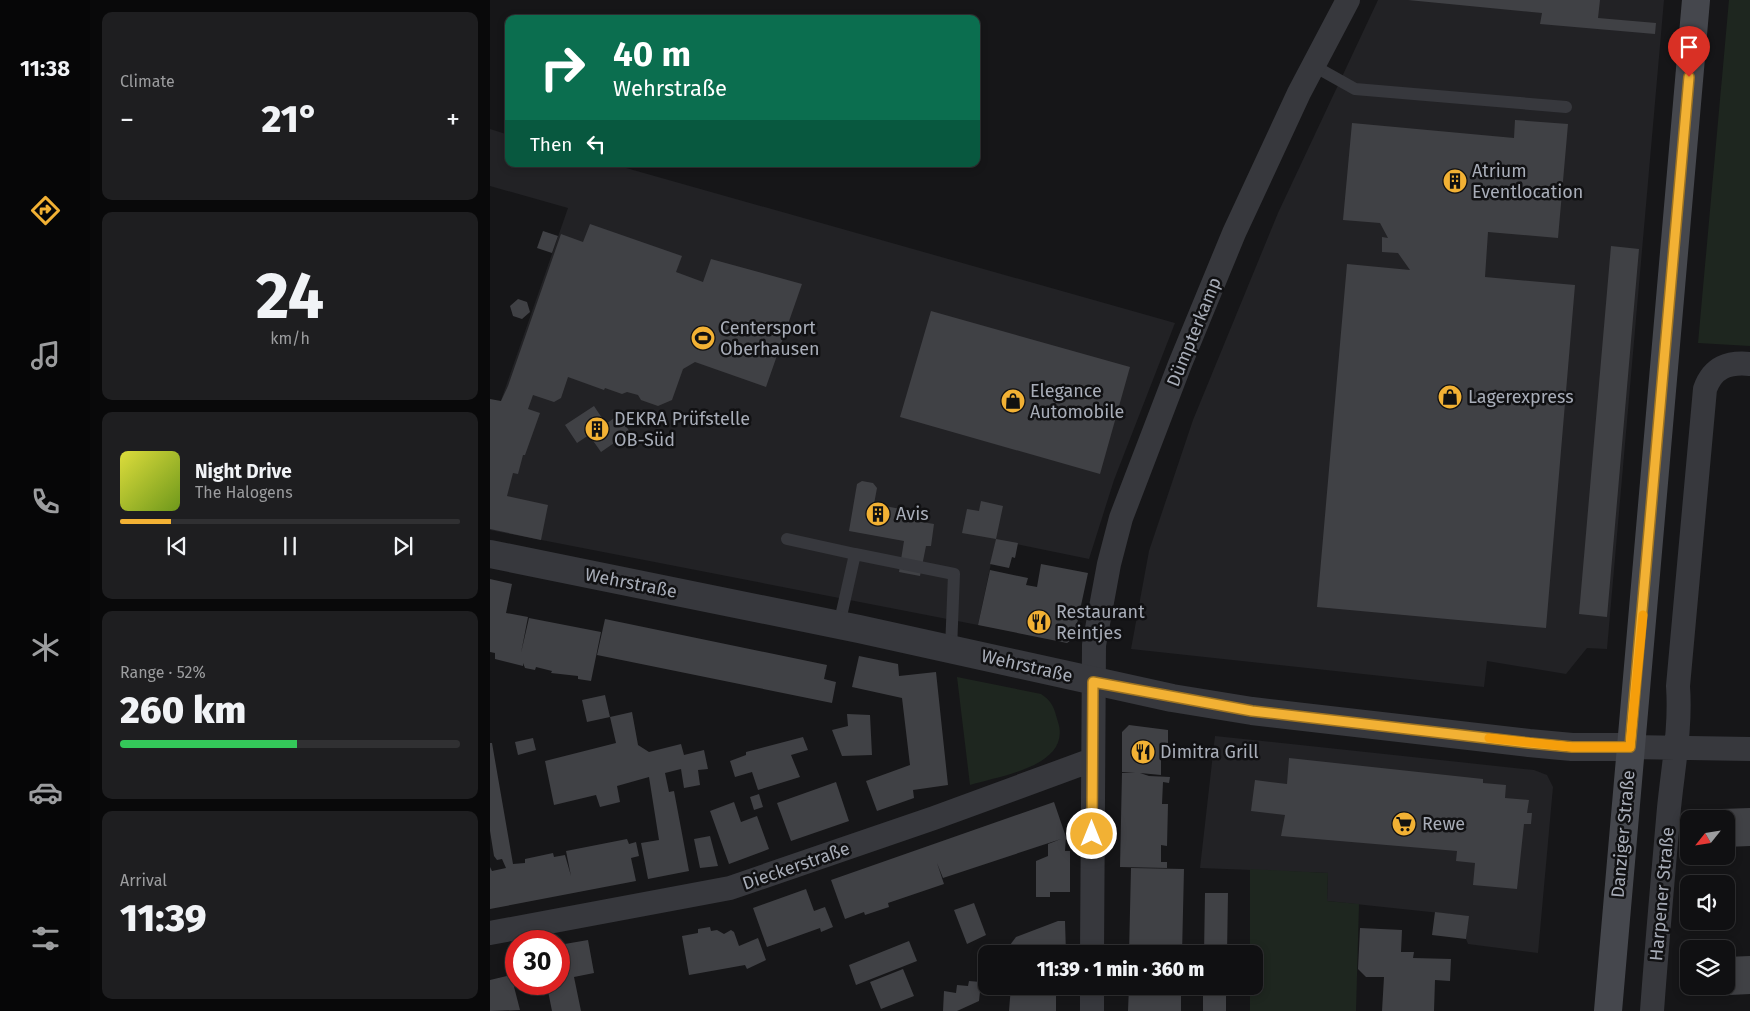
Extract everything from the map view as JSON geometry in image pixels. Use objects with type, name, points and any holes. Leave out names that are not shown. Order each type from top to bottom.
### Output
[{"type":"main road","name":"Danziger Straße","points":[[1608,1011],[1696,0]]},
{"type":"street","name":"Dümpterkamp","points":[[1092,945],[1094,645],[1100,605],[1121,518],[1180,364],[1234,233],[1314,66],[1348,0]]},
{"type":"street","points":[[1677,747],[1680,710],[1679,677],[1706,389],[1709,378],[1716,370],[1727,364],[1745,364]]},
{"type":"street","name":"Wehrstraße","points":[[490,554],[951,649],[1093,682],[1252,711],[1555,746],[1630,747]]},
{"type":"street","points":[[1630,747],[1750,749]]},
{"type":"street","name":"Harpener Straße","points":[[1652,1011],[1670,793],[1677,747]]},
{"type":"street","name":"Dieckerstraße","points":[[490,933],[730,888],[943,815],[1092,760]]},
{"type":"street","points":[[1092,995],[1092,1011]]},
{"type":"lane","points":[[1314,66],[1355,89],[1566,107]]},
{"type":"lane","points":[[787,539],[954,574],[951,649]]},
{"type":"lane","points":[[839,626],[855,554]]},
{"type":"shaded area","points":[[1378,0],[1664,0],[1607,649],[1587,648],[1566,674],[1487,661],[1484,687],[1131,649],[1149,551],[1193,420],[1278,213]]},
{"type":"shaded area","points":[[1729,0],[1750,0],[1750,346],[1698,343]]},
{"type":"shaded area","points":[[490,129],[505,134],[505,167],[623,167],[1175,323],[1114,480],[1089,559],[996,540],[978,625],[490,530],[490,432],[568,208],[490,186]]},
{"type":"shaded area","points":[[957,677],[1041,694],[1052,706],[1058,722],[1059,737],[1054,749],[1044,759],[1030,767],[970,785]]},
{"type":"shaded area","points":[[1215,736],[1534,770],[1547,775],[1553,787],[1538,953],[1468,944],[1466,939],[1468,916],[1327,901],[1328,873],[1200,868]]},
{"type":"shaded area","points":[[1250,869],[1328,873],[1327,901],[1359,904],[1356,1011],[1250,1011],[1250,995],[1263,995],[1263,945],[1250,945]]},
{"type":"building","points":[[1408,0],[1600,0],[1598,18],[1656,23],[1655,34],[1540,24],[1542,13]]},
{"type":"building","name":"Lagerexpress","points":[[1515,120],[1568,124],[1558,238],[1488,232],[1485,277],[1575,285],[1546,628],[1317,607],[1347,264],[1410,270],[1398,253],[1382,252],[1382,237],[1388,238],[1380,223],[1343,220],[1352,123],[1514,138]]},
{"type":"building","points":[[590,224],[682,256],[676,272],[703,282],[711,259],[802,284],[766,387],[695,362],[683,369],[672,400],[658,406],[641,400],[638,395],[627,392],[622,394],[605,388],[604,390],[568,377],[561,398],[554,402],[533,395],[528,409],[540,413],[525,455],[523,455],[518,474],[513,473],[507,496],[548,505],[541,540],[490,529],[490,399],[501,401],[508,386],[561,234],[583,242]]},
{"type":"building","points":[[543,231],[558,236],[552,253],[537,248]]},
{"type":"building","points":[[1611,246],[1639,249],[1607,617],[1579,614]]},
{"type":"building","points":[[518,299],[527,302],[530,312],[522,319],[513,316],[510,306]]},
{"type":"building","name":"Elegance Automobile","points":[[931,311],[1130,367],[1100,474],[900,417]]},
{"type":"building","name":"DEKRA Prüfstelle OB-Süd","points":[[594,406],[606,424],[618,415],[630,432],[601,452],[589,435],[577,443],[565,425]]},
{"type":"building","name":"Avis","points":[[862,481],[873,483],[877,488],[874,504],[906,510],[905,519],[934,524],[931,546],[926,546],[920,576],[899,572],[904,541],[849,531],[857,484]]},
{"type":"building","points":[[981,501],[1003,506],[996,539],[962,533],[967,509],[979,511]]},
{"type":"building","points":[[996,539],[1018,543],[1015,558],[1012,557],[1009,568],[990,564]]},
{"type":"building","points":[[1041,564],[1088,573],[1074,638],[1067,643],[978,625],[990,570],[1028,578],[1026,585],[1037,587]]},
{"type":"building","points":[[490,579],[512,584],[506,613],[528,617],[521,653],[529,618],[601,632],[591,681],[578,679],[578,676],[551,673],[552,671],[536,667],[535,670],[525,668],[523,663],[523,666],[495,659],[495,653],[490,652]]},
{"type":"building","points":[[605,619],[827,665],[824,679],[836,682],[832,703],[597,655]]},
{"type":"building","points":[[859,656],[898,664],[899,676],[936,672],[948,785],[913,790],[914,798],[877,811],[866,781],[910,765],[902,698],[852,687]]},
{"type":"building","points":[[605,695],[610,717],[587,722],[582,700]]},
{"type":"building","points":[[632,712],[638,745],[649,752],[681,744],[684,755],[704,750],[708,769],[698,770],[700,785],[684,788],[681,769],[665,773],[669,792],[674,791],[689,871],[648,879],[641,843],[659,840],[649,777],[617,786],[620,802],[600,807],[596,795],[554,805],[545,761],[616,743],[610,717]]},
{"type":"building","points":[[847,714],[870,715],[872,755],[842,756],[832,730],[848,726]]},
{"type":"building","points":[[1129,725],[1168,730],[1168,754],[1161,754],[1161,775],[1140,773],[1149,776],[1170,777],[1169,783],[1163,782],[1162,804],[1168,804],[1167,846],[1161,845],[1161,862],[1167,862],[1167,868],[1120,867],[1122,773],[1135,773],[1122,772],[1122,732]]},
{"type":"building","points":[[803,737],[808,750],[791,755],[800,777],[758,790],[752,772],[735,777],[730,761],[746,755],[746,752]]},
{"type":"building","points":[[533,738],[536,750],[518,755],[515,742]]},
{"type":"building","points":[[490,743],[492,743],[513,864],[525,863],[525,859],[553,853],[554,857],[565,855],[571,876],[566,851],[627,839],[629,844],[636,842],[639,856],[631,858],[636,881],[490,909],[490,867],[492,871],[506,868],[502,859],[497,860],[494,856],[490,831]]},
{"type":"building","name":"Rewe","points":[[1289,758],[1483,779],[1483,783],[1506,785],[1505,798],[1529,800],[1527,813],[1532,813],[1531,824],[1524,824],[1517,889],[1473,885],[1475,863],[1456,861],[1457,851],[1281,836],[1285,815],[1251,811],[1255,780],[1287,784]]},
{"type":"building","points":[[836,782],[849,821],[791,841],[777,803]]},
{"type":"building","points":[[759,794],[763,807],[754,810],[750,797]]},
{"type":"building","points":[[734,802],[741,822],[757,816],[769,849],[729,864],[710,811]]},
{"type":"building","points":[[1054,802],[1066,837],[1065,851],[1070,851],[1070,892],[1050,892],[1050,897],[1036,897],[1036,861],[1048,856],[1048,844],[1061,839],[943,878],[937,863],[944,884],[888,903],[889,907],[865,915],[864,912],[845,919],[831,880]]},
{"type":"building","points":[[1750,808],[1750,846],[1735,847],[1735,810],[1721,809]]},
{"type":"building","points":[[710,836],[718,866],[700,868],[694,839]]},
{"type":"building","points":[[1131,868],[1184,869],[1182,945],[1129,945]]},
{"type":"building","points":[[806,889],[814,911],[825,907],[833,927],[821,932],[820,928],[767,947],[753,908]]},
{"type":"building","points":[[1205,893],[1228,893],[1227,945],[1204,945]]},
{"type":"building","points":[[974,903],[986,935],[967,944],[954,910]]},
{"type":"building","points":[[1435,912],[1469,916],[1466,939],[1432,935]]},
{"type":"building","points":[[1058,921],[1065,921],[1066,945],[1010,945],[1016,937]]},
{"type":"building","points":[[710,927],[711,931],[717,930],[724,934],[731,930],[734,932],[739,946],[758,938],[766,960],[747,969],[745,965],[689,975],[682,936],[698,933],[698,929]]},
{"type":"building","points":[[1360,928],[1402,930],[1401,952],[1414,952],[1413,958],[1451,959],[1450,981],[1435,980],[1434,1011],[1382,1011],[1384,977],[1366,977],[1358,969]]},
{"type":"building","points":[[588,940],[594,973],[574,977],[581,1011],[552,1011],[549,995],[570,995],[570,943]]},
{"type":"building","points":[[909,941],[917,961],[856,985],[849,965]]},
{"type":"building","points":[[1750,956],[1750,994],[1735,995],[1735,957]]},
{"type":"building","points":[[903,969],[914,996],[881,1009],[870,982]]},
{"type":"building","points":[[505,976],[505,995],[516,995],[520,1010],[490,1011],[490,980]]},
{"type":"building","points":[[969,981],[978,982],[979,1001],[957,1011],[943,1011],[944,991],[956,993],[957,985],[968,986]]},
{"type":"building","points":[[1010,995],[1056,995],[1056,1011],[1009,1011]]},
{"type":"building","points":[[1129,995],[1181,995],[1181,1011],[1128,1011]]},
{"type":"building","points":[[1203,995],[1226,995],[1226,1011],[1203,1011]]},
{"type":"slow traffic","points":[[1489,738],[1572,747],[1630,747],[1643,615]]},
{"type":"place","name":"Atrium Eventlocation","points":[[1455,181]]},
{"type":"place","name":"Centersport Oberhausen","points":[[703,338]]},
{"type":"place","name":"Lagerexpress","points":[[1450,397]]},
{"type":"place","name":"Elegance Automobile","points":[[1013,401]]},
{"type":"place","name":"DEKRA Prüfstelle OB-Süd","points":[[597,429]]},
{"type":"place","name":"Avis","points":[[878,514]]},
{"type":"place","name":"Restaurant Reintjes","points":[[1039,622]]},
{"type":"place","name":"Dimitra Grill","points":[[1143,752]]},
{"type":"place","name":"Rewe","points":[[1404,824]]},
{"type":"route","points":[[1092,834],[1093,682],[1172,698],[1252,711],[1529,743],[1572,747],[1630,747],[1640,653],[1689,77]]}]
